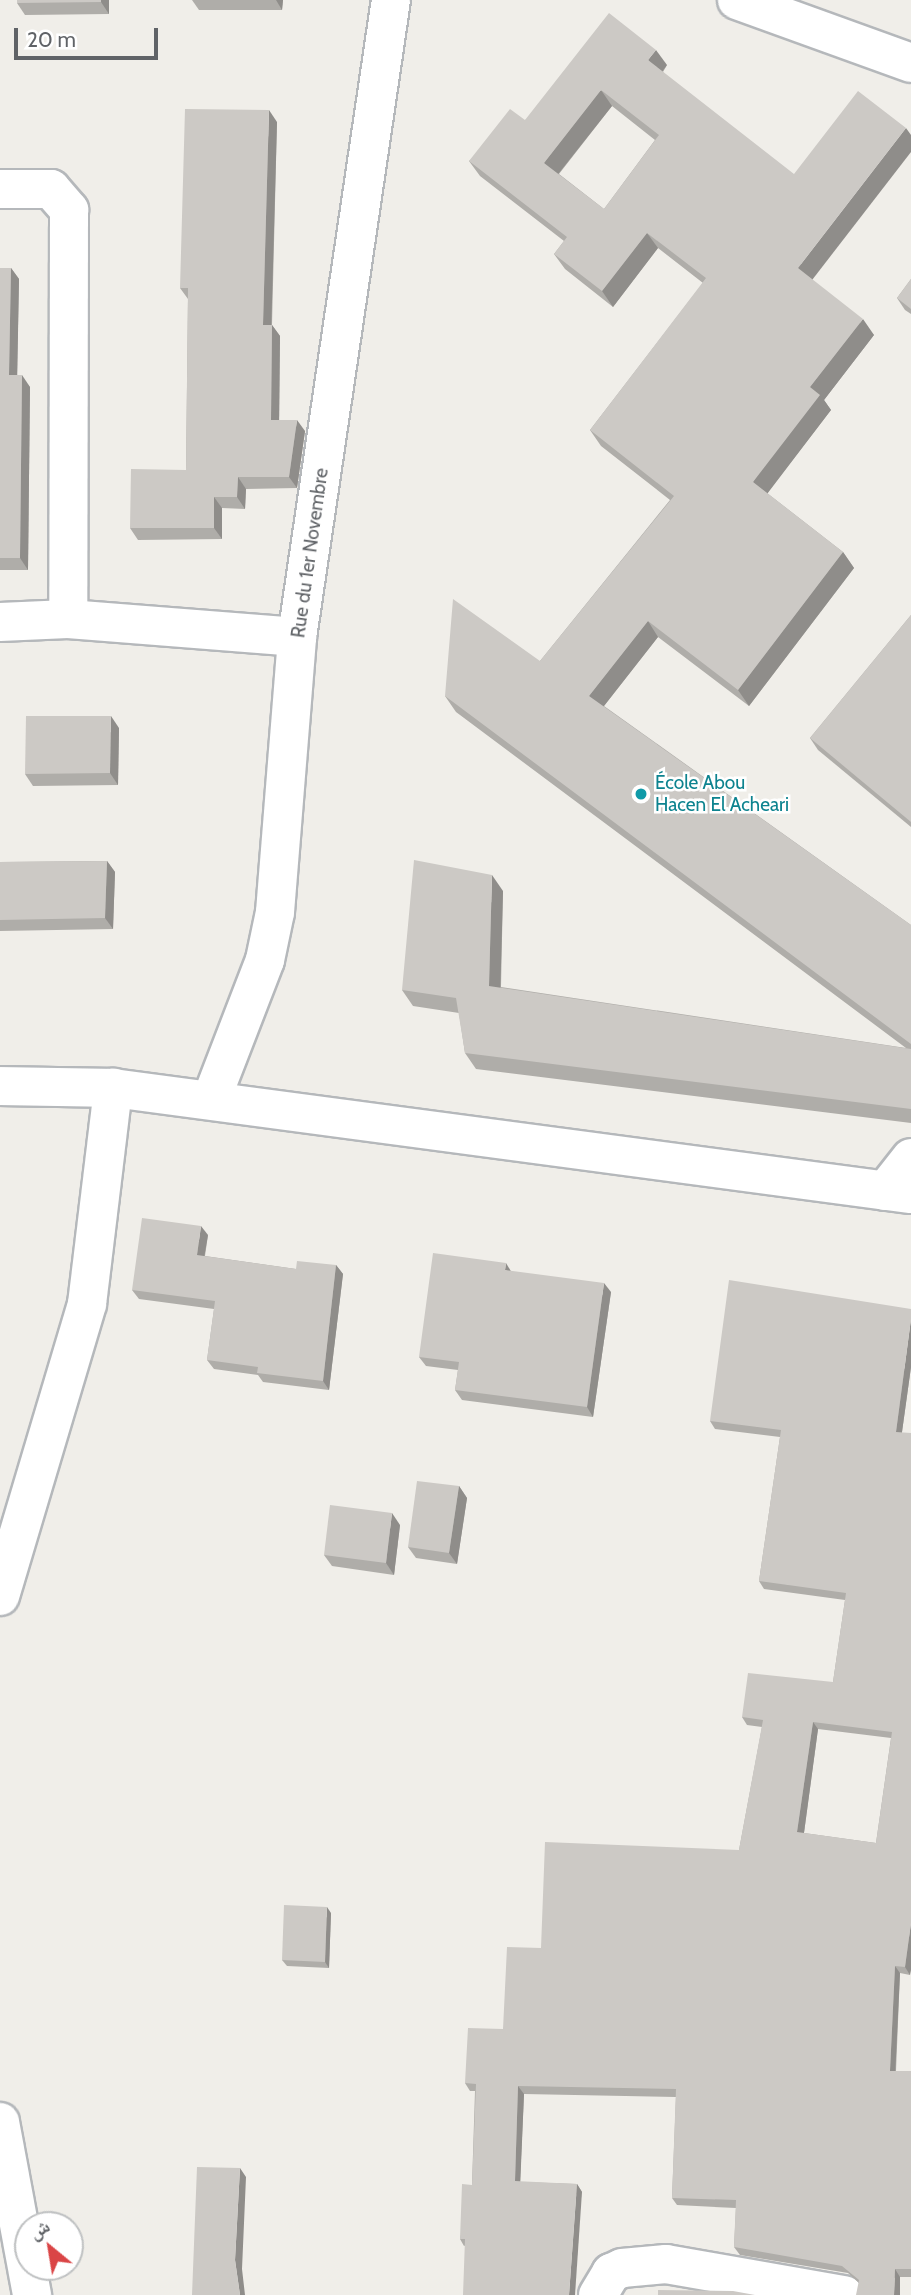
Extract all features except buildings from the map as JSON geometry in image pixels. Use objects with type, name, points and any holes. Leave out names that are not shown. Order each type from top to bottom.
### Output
[{"type":"street","name":"Rue du 1er Novembre","points":[[211,1100],[265,960],[275,912],[297,637],[391,0]]},
{"type":"street","points":[[737,0],[911,63]]},
{"type":"street","points":[[0,190],[51,189],[69,211],[68,619]]},
{"type":"street","points":[[0,622],[68,619],[297,637]]},
{"type":"street","points":[[0,1086],[113,1088],[898,1193],[911,1158]]},
{"type":"street","points":[[0,1596],[87,1304],[113,1088]]},
{"type":"street","points":[[0,2122],[32,2295]]},
{"type":"street","points":[[598,2295],[611,2273],[622,2267],[666,2264],[844,2295]]},
{"type":"place","name":"École Abou Hacen El Acheari","points":[[641,794]]}]
